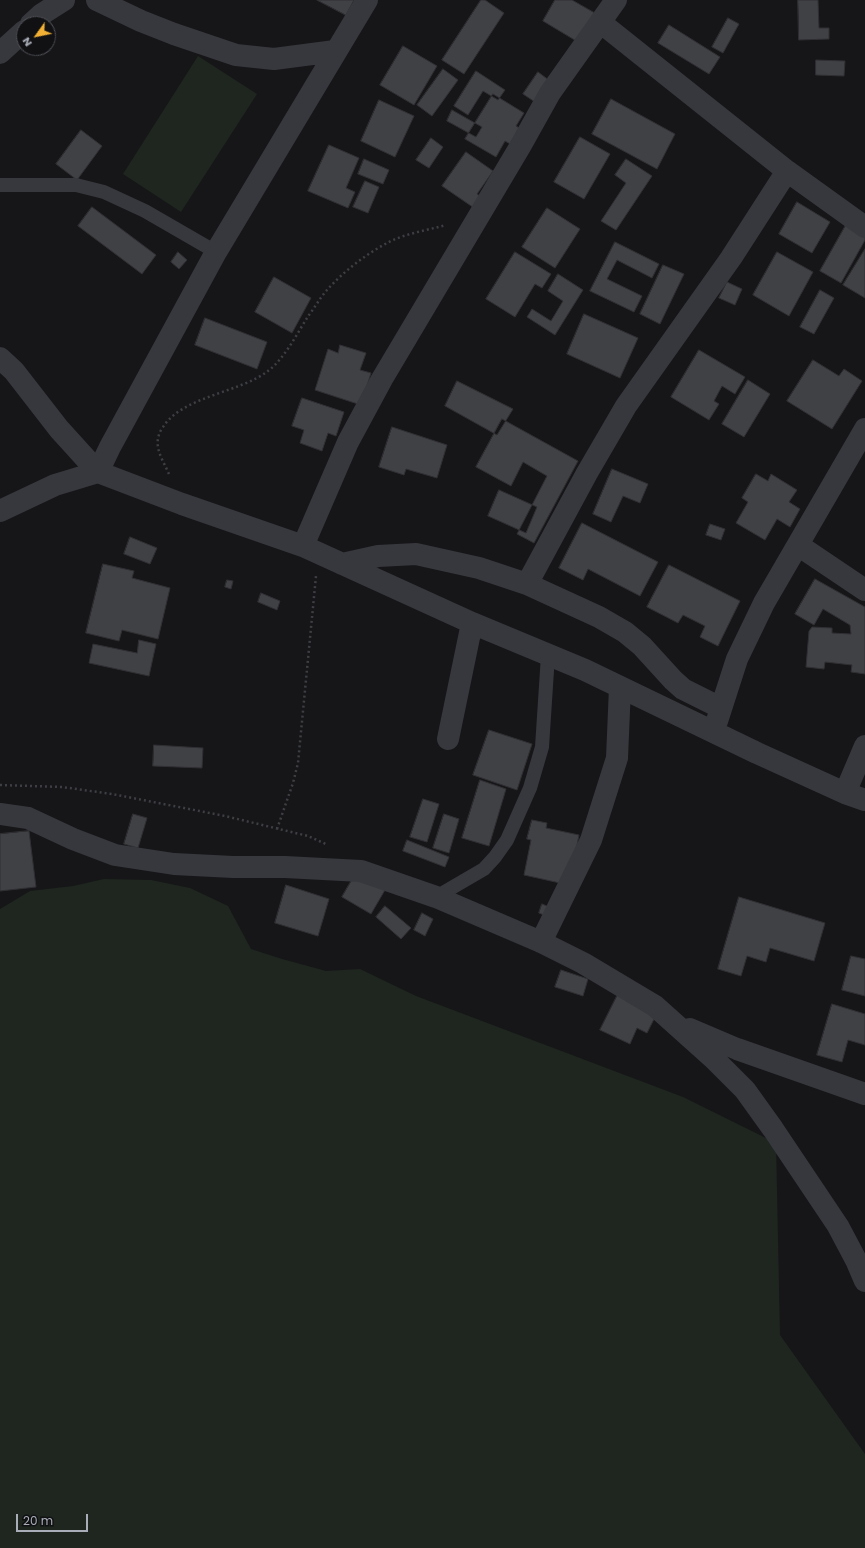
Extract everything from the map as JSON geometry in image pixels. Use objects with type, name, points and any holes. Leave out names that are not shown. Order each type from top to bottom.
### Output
[{"type":"street","points":[[40,16],[64,0]]},
{"type":"street","points":[[97,0],[134,18],[174,34],[236,55],[274,58],[335,51]]},
{"type":"street","points":[[0,511],[55,484],[98,472],[110,447],[216,252],[335,51],[367,0]]},
{"type":"street","points":[[310,549],[348,442],[382,379],[550,93],[606,8],[787,171],[865,227]]},
{"type":"street","points":[[0,53],[16,38]]},
{"type":"street","points":[[527,584],[587,473],[626,406],[731,258],[787,171]]},
{"type":"street","points":[[0,358],[14,371],[59,429],[98,472],[182,504],[310,549],[472,623],[548,656],[585,670],[845,793],[865,800]]},
{"type":"street","points":[[714,732],[737,660],[764,603],[865,429]]},
{"type":"street","points":[[798,545],[865,590]]},
{"type":"street","points":[[342,564],[378,556],[416,554],[479,568],[527,584],[599,617],[625,632],[642,646],[683,689],[721,708]]},
{"type":"street","points":[[448,739],[472,623]]},
{"type":"street","points":[[541,942],[591,840],[617,758],[620,687]]},
{"type":"street","points":[[845,793],[865,746]]},
{"type":"street","points":[[0,814],[28,818],[73,839],[116,855],[174,864],[233,867],[285,867],[361,872],[436,898],[541,942],[583,963],[655,1006],[713,1058],[745,1090],[838,1226],[865,1281]]},
{"type":"street","points":[[676,1024],[737,1049],[865,1094]]},
{"type":"lane","points":[[0,185],[76,185],[104,192],[145,212],[216,252]]},
{"type":"lane","points":[[436,898],[484,869],[507,840],[530,788],[542,747],[548,656]]},
{"type":"path","points":[[182,504],[157,448],[157,440],[162,427],[170,418],[197,402],[248,382],[268,371],[279,361],[326,291],[344,273],[378,248],[392,241],[413,234],[478,217]]},
{"type":"path","points":[[277,830],[293,783],[298,762],[313,609],[310,549]]},
{"type":"path","points":[[0,785],[62,787],[112,794],[225,816],[277,830],[308,836],[324,842],[334,848]]},
{"type":"shaded area","points":[[198,56],[257,94],[181,212],[123,174]]},
{"type":"shaded area","points":[[104,879],[151,880],[190,888],[228,906],[251,949],[326,971],[360,969],[416,996],[683,1097],[776,1143],[780,1335],[865,1454],[865,1548],[0,1548],[0,909],[30,891],[73,886]]},
{"type":"building","points":[[317,0],[354,0],[346,15]]},
{"type":"building","points":[[481,0],[485,0],[504,13],[464,74],[442,60]]},
{"type":"building","points":[[555,0],[572,0],[600,16],[583,45],[543,21]]},
{"type":"building","points":[[798,0],[818,0],[819,28],[829,28],[829,39],[799,40]]},
{"type":"building","points":[[728,18],[739,24],[723,53],[712,47]]},
{"type":"building","points":[[669,25],[720,57],[709,74],[658,43]]},
{"type":"building","points":[[403,46],[437,66],[414,105],[380,85]]},
{"type":"building","points":[[816,60],[845,61],[844,76],[816,75]]},
{"type":"building","points":[[443,69],[458,80],[432,116],[417,105]]},
{"type":"building","points":[[476,71],[505,90],[498,100],[483,91],[468,115],[454,106]]},
{"type":"building","points":[[538,72],[550,81],[535,102],[523,94]]},
{"type":"building","points":[[493,94],[524,113],[516,126],[521,129],[512,145],[505,141],[496,157],[465,139]]},
{"type":"building","points":[[611,99],[675,134],[657,169],[592,134]]},
{"type":"building","points":[[379,100],[414,116],[395,157],[361,141]]},
{"type":"building","points":[[452,110],[482,127],[476,137],[447,121]]},
{"type":"building","points":[[81,130],[102,146],[77,180],[56,164]]},
{"type":"building","points":[[580,137],[610,154],[584,199],[554,182]]},
{"type":"building","points":[[431,138],[443,147],[429,168],[416,160]]},
{"type":"building","points":[[329,145],[359,158],[346,188],[355,192],[348,208],[308,191]]},
{"type":"building","points":[[466,152],[493,171],[477,194],[484,199],[477,210],[442,186]]},
{"type":"building","points":[[364,159],[389,170],[383,184],[358,174]]},
{"type":"building","points":[[626,159],[652,176],[616,230],[601,221],[626,183],[615,175]]},
{"type":"building","points":[[365,181],[379,187],[368,213],[353,207]]},
{"type":"building","points":[[797,202],[830,222],[812,253],[779,234]]},
{"type":"building","points":[[92,207],[156,255],[142,274],[78,226]]},
{"type":"building","points":[[547,208],[580,229],[555,268],[522,247]]},
{"type":"building","points":[[846,225],[865,236],[865,240],[841,283],[820,271]]},
{"type":"building","points":[[615,242],[659,264],[652,278],[617,260],[607,279],[642,296],[634,312],[590,291]]},
{"type":"building","points":[[865,249],[865,298],[843,285]]},
{"type":"building","points":[[178,252],[187,260],[179,269],[171,262]]},
{"type":"building","points":[[515,252],[551,274],[542,288],[535,284],[515,317],[486,299]]},
{"type":"building","points":[[777,252],[813,272],[789,316],[753,295]]},
{"type":"building","points":[[663,265],[684,274],[660,324],[640,314]]},
{"type":"building","points":[[558,274],[583,290],[555,335],[527,317],[532,309],[551,321],[563,301],[548,291]]},
{"type":"building","points":[[274,277],[311,298],[292,333],[255,312]]},
{"type":"building","points":[[727,282],[742,289],[735,305],[719,298]]},
{"type":"building","points":[[820,290],[834,298],[814,334],[800,327]]},
{"type":"building","points":[[584,314],[638,338],[620,378],[567,354]]},
{"type":"building","points":[[205,318],[267,342],[257,369],[195,345]]},
{"type":"building","points":[[340,345],[366,353],[360,370],[371,373],[361,405],[315,390],[328,349],[338,353]]},
{"type":"building","points":[[699,350],[745,377],[735,394],[722,386],[714,401],[719,404],[709,420],[671,397]]},
{"type":"building","points":[[813,360],[839,376],[844,369],[862,381],[832,429],[787,401]]},
{"type":"building","points":[[748,380],[770,394],[744,437],[722,424]]},
{"type":"building","points":[[457,381],[513,409],[497,435],[445,406]]},
{"type":"building","points":[[302,398],[344,412],[336,436],[328,433],[322,451],[300,443],[304,430],[292,426]]},
{"type":"building","points":[[502,419],[578,461],[534,543],[517,534],[547,476],[523,462],[511,486],[476,467]]},
{"type":"building","points":[[392,427],[447,445],[437,478],[406,469],[404,475],[379,467]]},
{"type":"building","points":[[612,469],[648,484],[640,503],[623,496],[611,522],[593,514]]},
{"type":"building","points":[[756,474],[768,481],[771,474],[797,490],[789,502],[800,509],[790,527],[777,519],[765,540],[736,523],[748,502],[742,498]]},
{"type":"building","points":[[499,490],[537,507],[526,533],[488,516]]},
{"type":"building","points":[[582,523],[658,562],[640,596],[588,569],[583,580],[559,568]]},
{"type":"building","points":[[710,524],[725,529],[721,540],[706,535]]},
{"type":"building","points":[[130,537],[157,548],[150,564],[124,554]]},
{"type":"building","points":[[103,564],[134,571],[132,578],[170,588],[158,639],[122,630],[119,641],[86,633]]},
{"type":"building","points":[[669,565],[740,601],[718,646],[700,637],[705,626],[683,615],[678,623],[647,607]]},
{"type":"building","points":[[815,579],[865,607],[865,674],[851,672],[852,665],[825,662],[824,669],[806,667],[809,631],[812,627],[832,628],[832,633],[851,634],[850,625],[823,609],[814,625],[795,614]]},
{"type":"building","points":[[227,580],[233,581],[231,589],[225,587]]},
{"type":"building","points":[[261,593],[280,601],[277,610],[258,602]]},
{"type":"building","points":[[139,640],[156,644],[149,676],[89,663],[93,644],[137,653]]},
{"type":"building","points":[[489,730],[532,744],[517,790],[473,775]]},
{"type":"building","points":[[154,745],[203,748],[202,768],[153,766]]},
{"type":"building","points":[[480,780],[506,789],[489,846],[462,838]]},
{"type":"building","points":[[423,799],[439,804],[427,842],[410,837]]},
{"type":"building","points":[[133,814],[147,818],[138,848],[124,844]]},
{"type":"building","points":[[444,814],[459,819],[449,853],[433,848]]},
{"type":"building","points":[[532,820],[547,823],[546,828],[579,835],[569,885],[524,875],[531,840],[527,839]]},
{"type":"building","points":[[29,831],[36,887],[0,891],[0,834]]},
{"type":"building","points":[[407,840],[449,857],[445,867],[403,851]]},
{"type":"building","points":[[356,873],[385,890],[371,914],[342,897]]},
{"type":"building","points":[[286,885],[329,899],[318,936],[275,923]]},
{"type":"building","points":[[739,897],[825,923],[814,961],[770,948],[766,962],[747,956],[741,976],[718,969]]},
{"type":"building","points":[[542,904],[554,909],[551,918],[539,913]]},
{"type":"building","points":[[385,906],[411,928],[401,939],[376,917]]},
{"type":"building","points":[[422,913],[433,919],[425,936],[414,930]]},
{"type":"building","points":[[851,956],[865,959],[865,996],[842,990]]},
{"type":"building","points":[[561,970],[588,979],[583,996],[555,987]]},
{"type":"building","points":[[618,994],[657,1013],[647,1033],[637,1028],[630,1044],[600,1030]]},
{"type":"building","points":[[832,1004],[865,1014],[865,1045],[848,1040],[842,1062],[817,1055]]}]
